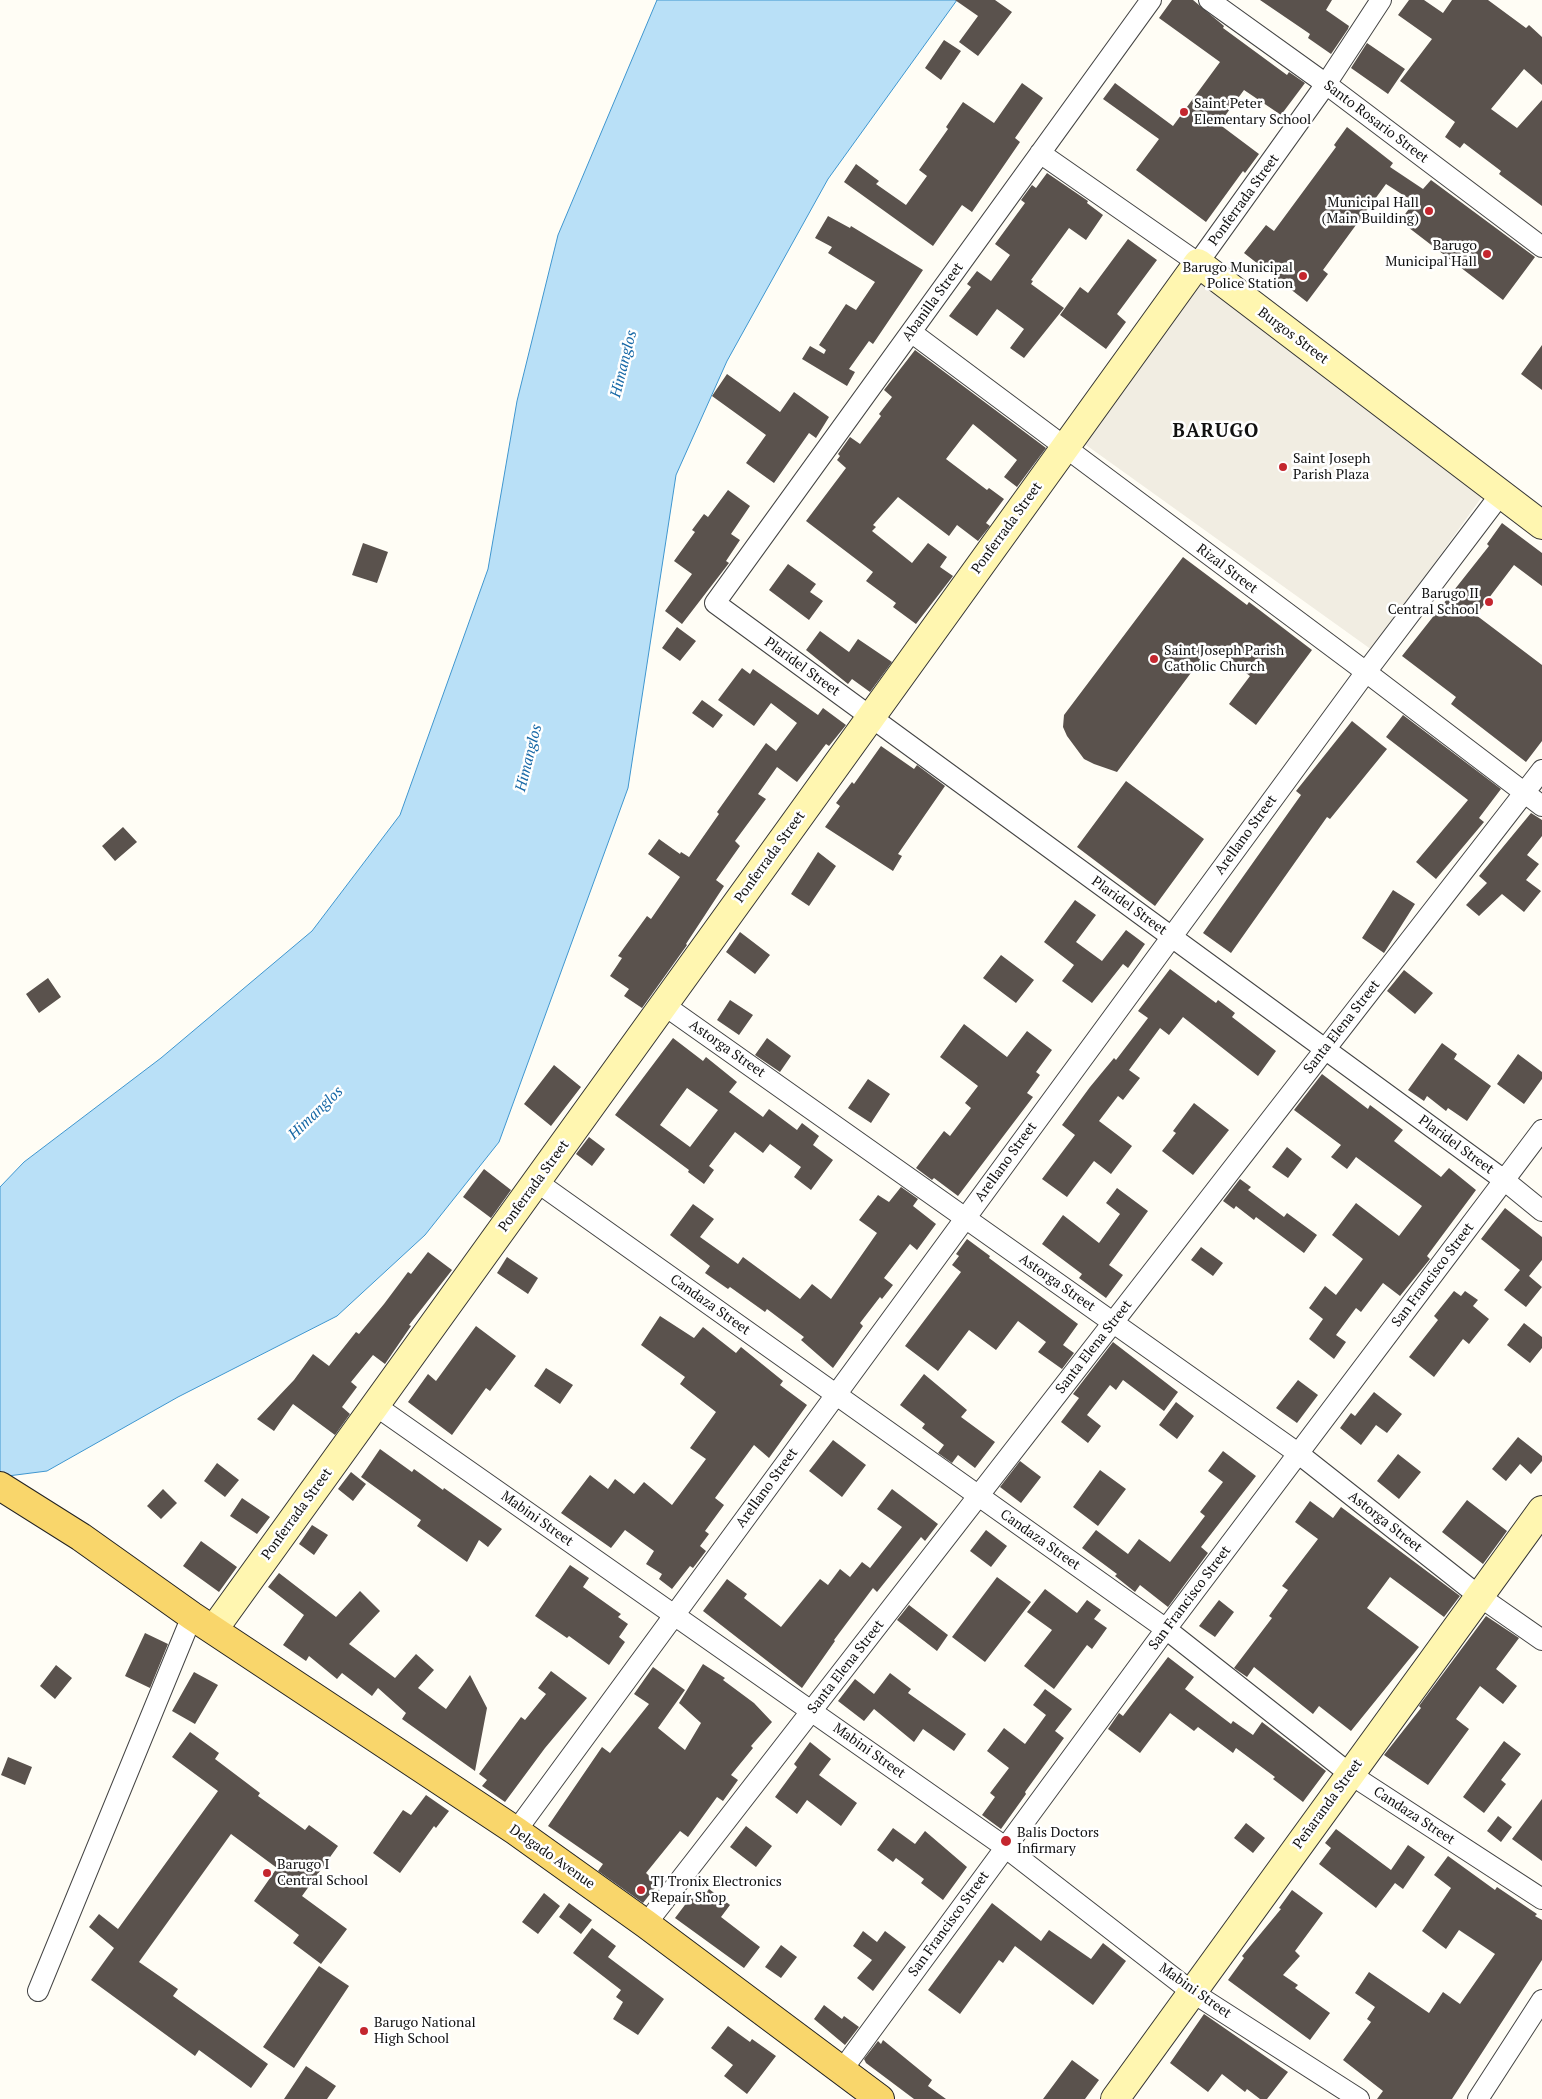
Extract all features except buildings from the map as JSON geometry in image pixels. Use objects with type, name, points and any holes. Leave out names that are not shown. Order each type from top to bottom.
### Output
[{"type":"main road","name":"Delgado Avenue","points":[[0,1486],[81,1537],[192,1616],[516,1831],[646,1924],[880,2099]]},
{"type":"street","name":"Abanilla Street","points":[[715,603],[1150,0]]},
{"type":"street","name":"Santo Rosario Street","points":[[1209,0],[1326,84],[1542,248]]},
{"type":"street","name":"Ponferrada Street","points":[[214,1630],[1198,263],[1326,84],[1381,0]]},
{"type":"street","name":"Burgos Street","points":[[1040,153],[1198,263],[1500,495],[1542,525]]},
{"type":"street","name":"Rizal Street","points":[[911,332],[1542,806]]},
{"type":"street","name":"Arellano Street","points":[[516,1831],[1171,936],[1366,672],[1500,495]]},
{"type":"street","name":"Plaridel Street","points":[[715,603],[1504,1180],[1542,1211]]},
{"type":"street","name":"Santa Elena Street","points":[[646,1924],[1542,770]]},
{"type":"street","name":"Astorga Street","points":[[664,1005],[1299,1454],[1479,1596],[1542,1640]]},
{"type":"street","name":"San Francisco Street","points":[[842,2070],[1166,1629],[1542,1130]]},
{"type":"street","name":"Candaza Street","points":[[536,1182],[1166,1629],[1350,1774],[1542,1899]]},
{"type":"street","name":"Mabini Street","points":[[376,1406],[1005,1847],[1192,1992],[1359,2099]]},
{"type":"street","name":"Peñaranda Street","points":[[1115,2099],[1542,1510]]},
{"type":"street","points":[[38,1991],[192,1616]]},
{"type":"street","points":[[1478,2099],[1542,2000]]},
{"type":"shaded area","name":"Saint Joseph Parish Plaza","points":[[1199,274],[1484,494],[1372,650],[1079,440]]},
{"type":"water","name":"Himanglos","points":[[657,0],[957,0],[828,179],[727,361],[676,475],[628,788],[499,1142],[425,1235],[337,1316],[178,1397],[47,1471],[0,1477],[0,1187],[24,1162],[161,1058],[312,931],[400,815],[488,569],[517,401],[558,235]]},
{"type":"place","name":"Saint Peter Elementary School","points":[[1184,112]]},
{"type":"place","name":"Municipal Hall (Main Building)","points":[[1429,211]]},
{"type":"place","name":"Barugo Municipal Hall","points":[[1487,254]]},
{"type":"place","name":"Barugo Municipal Police Station","points":[[1303,276]]},
{"type":"place","name":"Saint Joseph Parish Plaza","points":[[1283,467]]},
{"type":"place","name":"Barugo II Central School","points":[[1489,602]]},
{"type":"place","name":"Saint Joseph Parish Catholic Church","points":[[1154,659]]},
{"type":"place","name":"Balis Doctors Infirmary","points":[[1006,1841]]},
{"type":"place","name":"Barugo I Central School","points":[[267,1873]]},
{"type":"place","name":"TJ Tronix Electronics Repair Shop","points":[[641,1890]]},
{"type":"place","name":"Barugo National High School","points":[[364,2031]]},
{"type":"district","name":"BARUGO","points":[[1216,432]]}]
